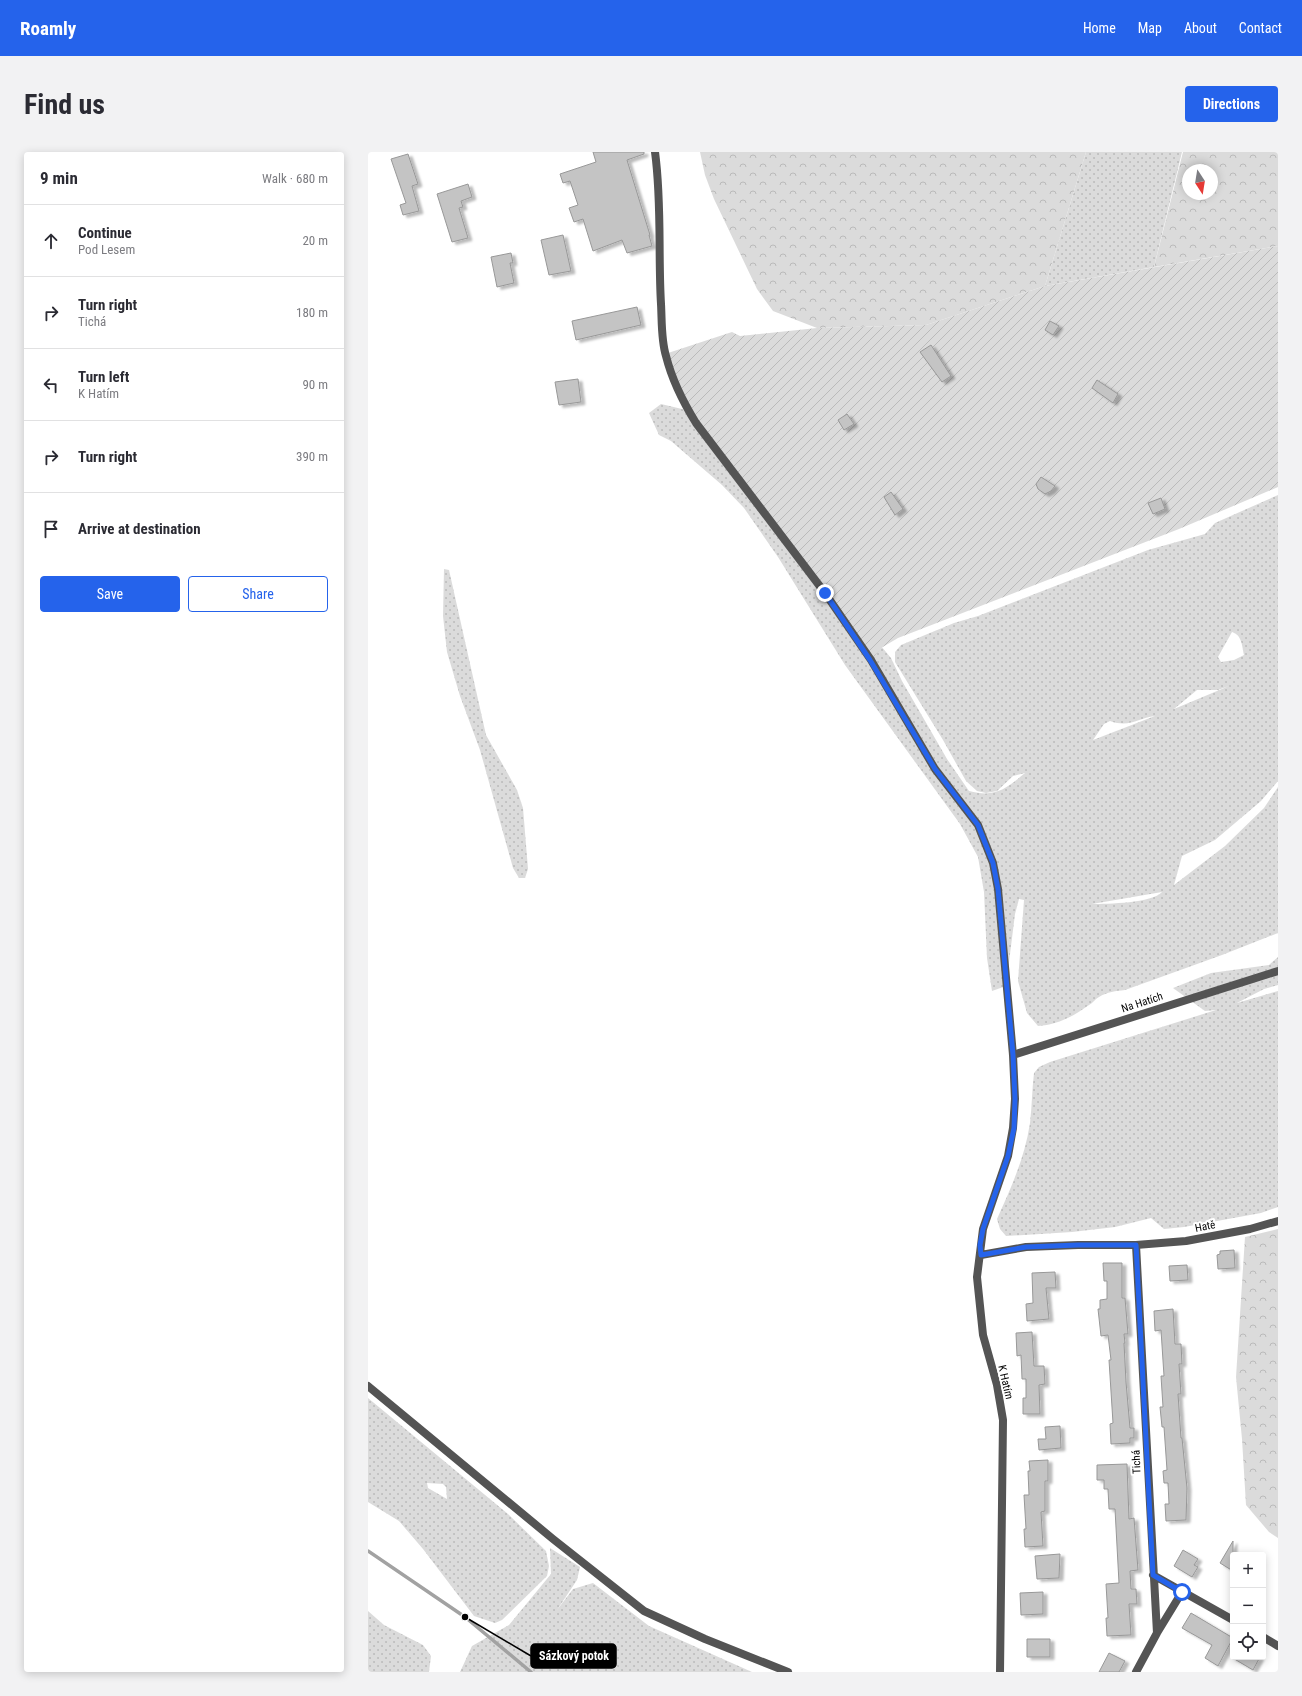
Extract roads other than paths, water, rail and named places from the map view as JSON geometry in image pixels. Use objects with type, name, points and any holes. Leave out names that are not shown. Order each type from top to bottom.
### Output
[{"type":"street","name":"K Hatím","points":[[655,152],[658,177],[660,288],[663,338],[665,354],[673,378],[686,406],[696,423],[825,593],[870,660],[935,769],[978,825],[993,863],[998,889],[1013,1055],[1015,1099],[1014,1128],[1006,1163],[983,1229],[980,1245],[981,1255],[977,1277],[982,1328],[997,1385],[1003,1420],[1000,1672]]},
{"type":"street","name":"Na Hatích","points":[[1013,1055],[1278,971]]},
{"type":"street","name":"Hatě","points":[[1136,1245],[1186,1241],[1250,1229],[1278,1221]]},
{"type":"street","points":[[981,1255],[1026,1247],[1136,1245]]},
{"type":"street","name":"Tichá","points":[[1136,1245],[1157,1633]]},
{"type":"street","points":[[368,1386],[644,1611],[705,1639],[788,1672]]},
{"type":"street","points":[[1153,1575],[1230,1618]]},
{"type":"street","points":[[1136,1672],[1157,1633],[1182,1592]]},
{"type":"street","points":[[1266,1639],[1278,1646]]},
{"type":"waterway","points":[[368,1551],[465,1617],[531,1672]]},
{"type":"place","name":"Sázkový potok","points":[[465,1617]]}]
